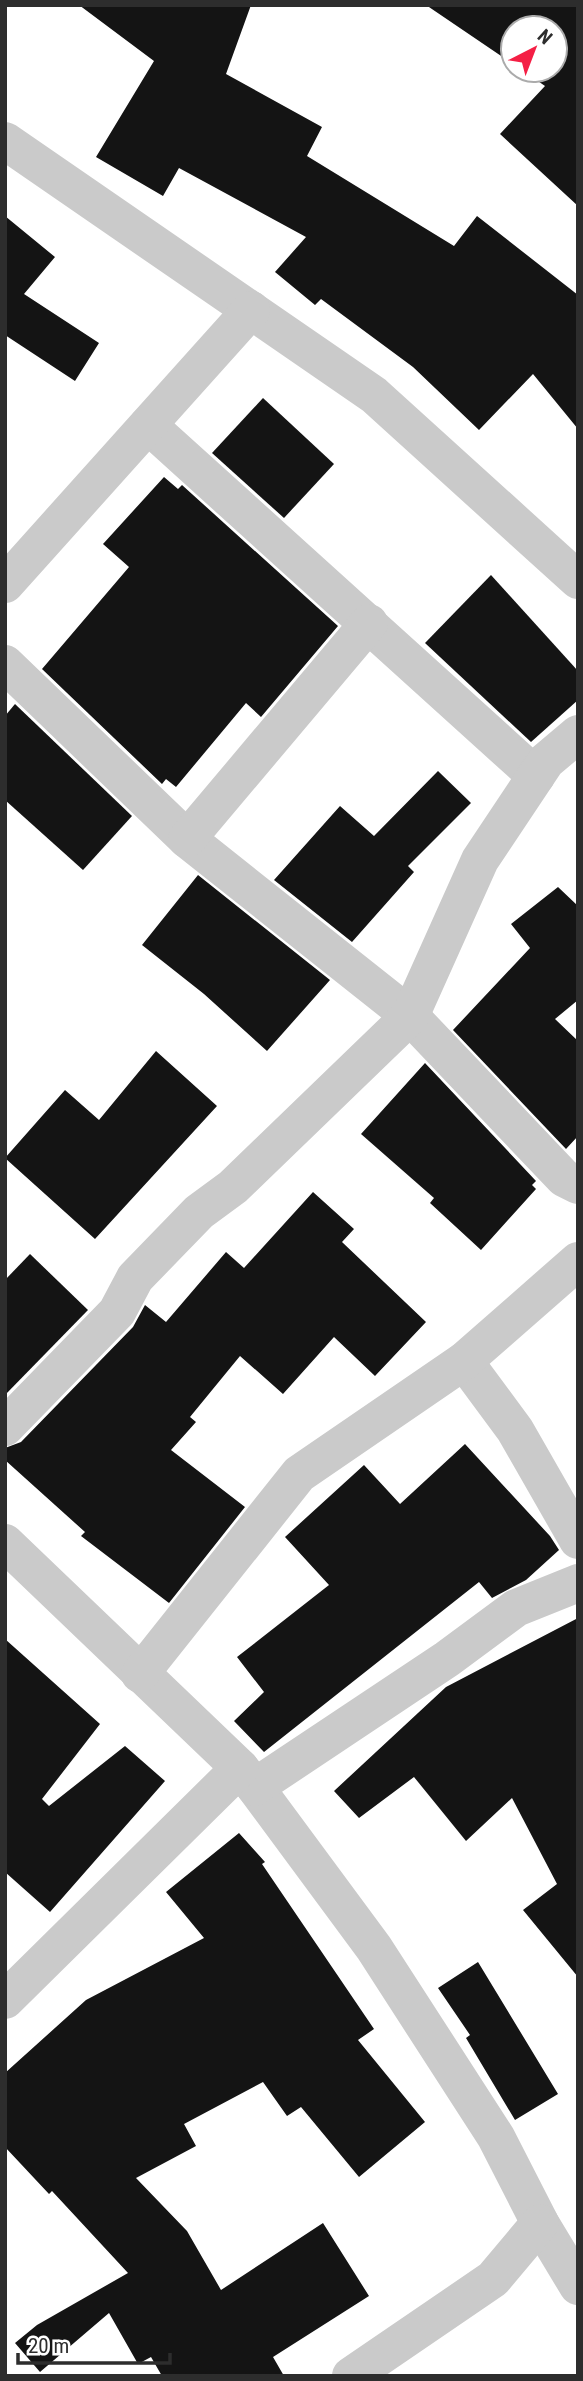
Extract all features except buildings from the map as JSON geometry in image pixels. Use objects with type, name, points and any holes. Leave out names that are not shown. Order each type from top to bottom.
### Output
[{"type":"street","points":[[5,141],[374,396],[578,580]]},
{"type":"street","points":[[5,584],[251,310]]},
{"type":"street","points":[[148,425],[536,776]]},
{"type":"street","points":[[187,839],[369,623]]},
{"type":"street","points":[[5,664],[187,839],[410,1016],[555,1169],[578,1185]]},
{"type":"street","points":[[5,1427],[117,1312],[135,1278],[199,1212],[233,1187],[410,1016],[480,860],[546,761],[578,734]]},
{"type":"street","points":[[140,1674],[299,1474],[464,1361],[578,1261]]},
{"type":"street","points":[[464,1361],[515,1430],[578,1540]]},
{"type":"street","points":[[5,1544],[247,1777],[373,1948],[496,2137],[540,2223],[578,2286]]},
{"type":"street","points":[[5,2000],[247,1777],[447,1659],[516,1608],[578,1583]]},
{"type":"street","points":[[351,2376],[494,2279],[540,2223]]}]
